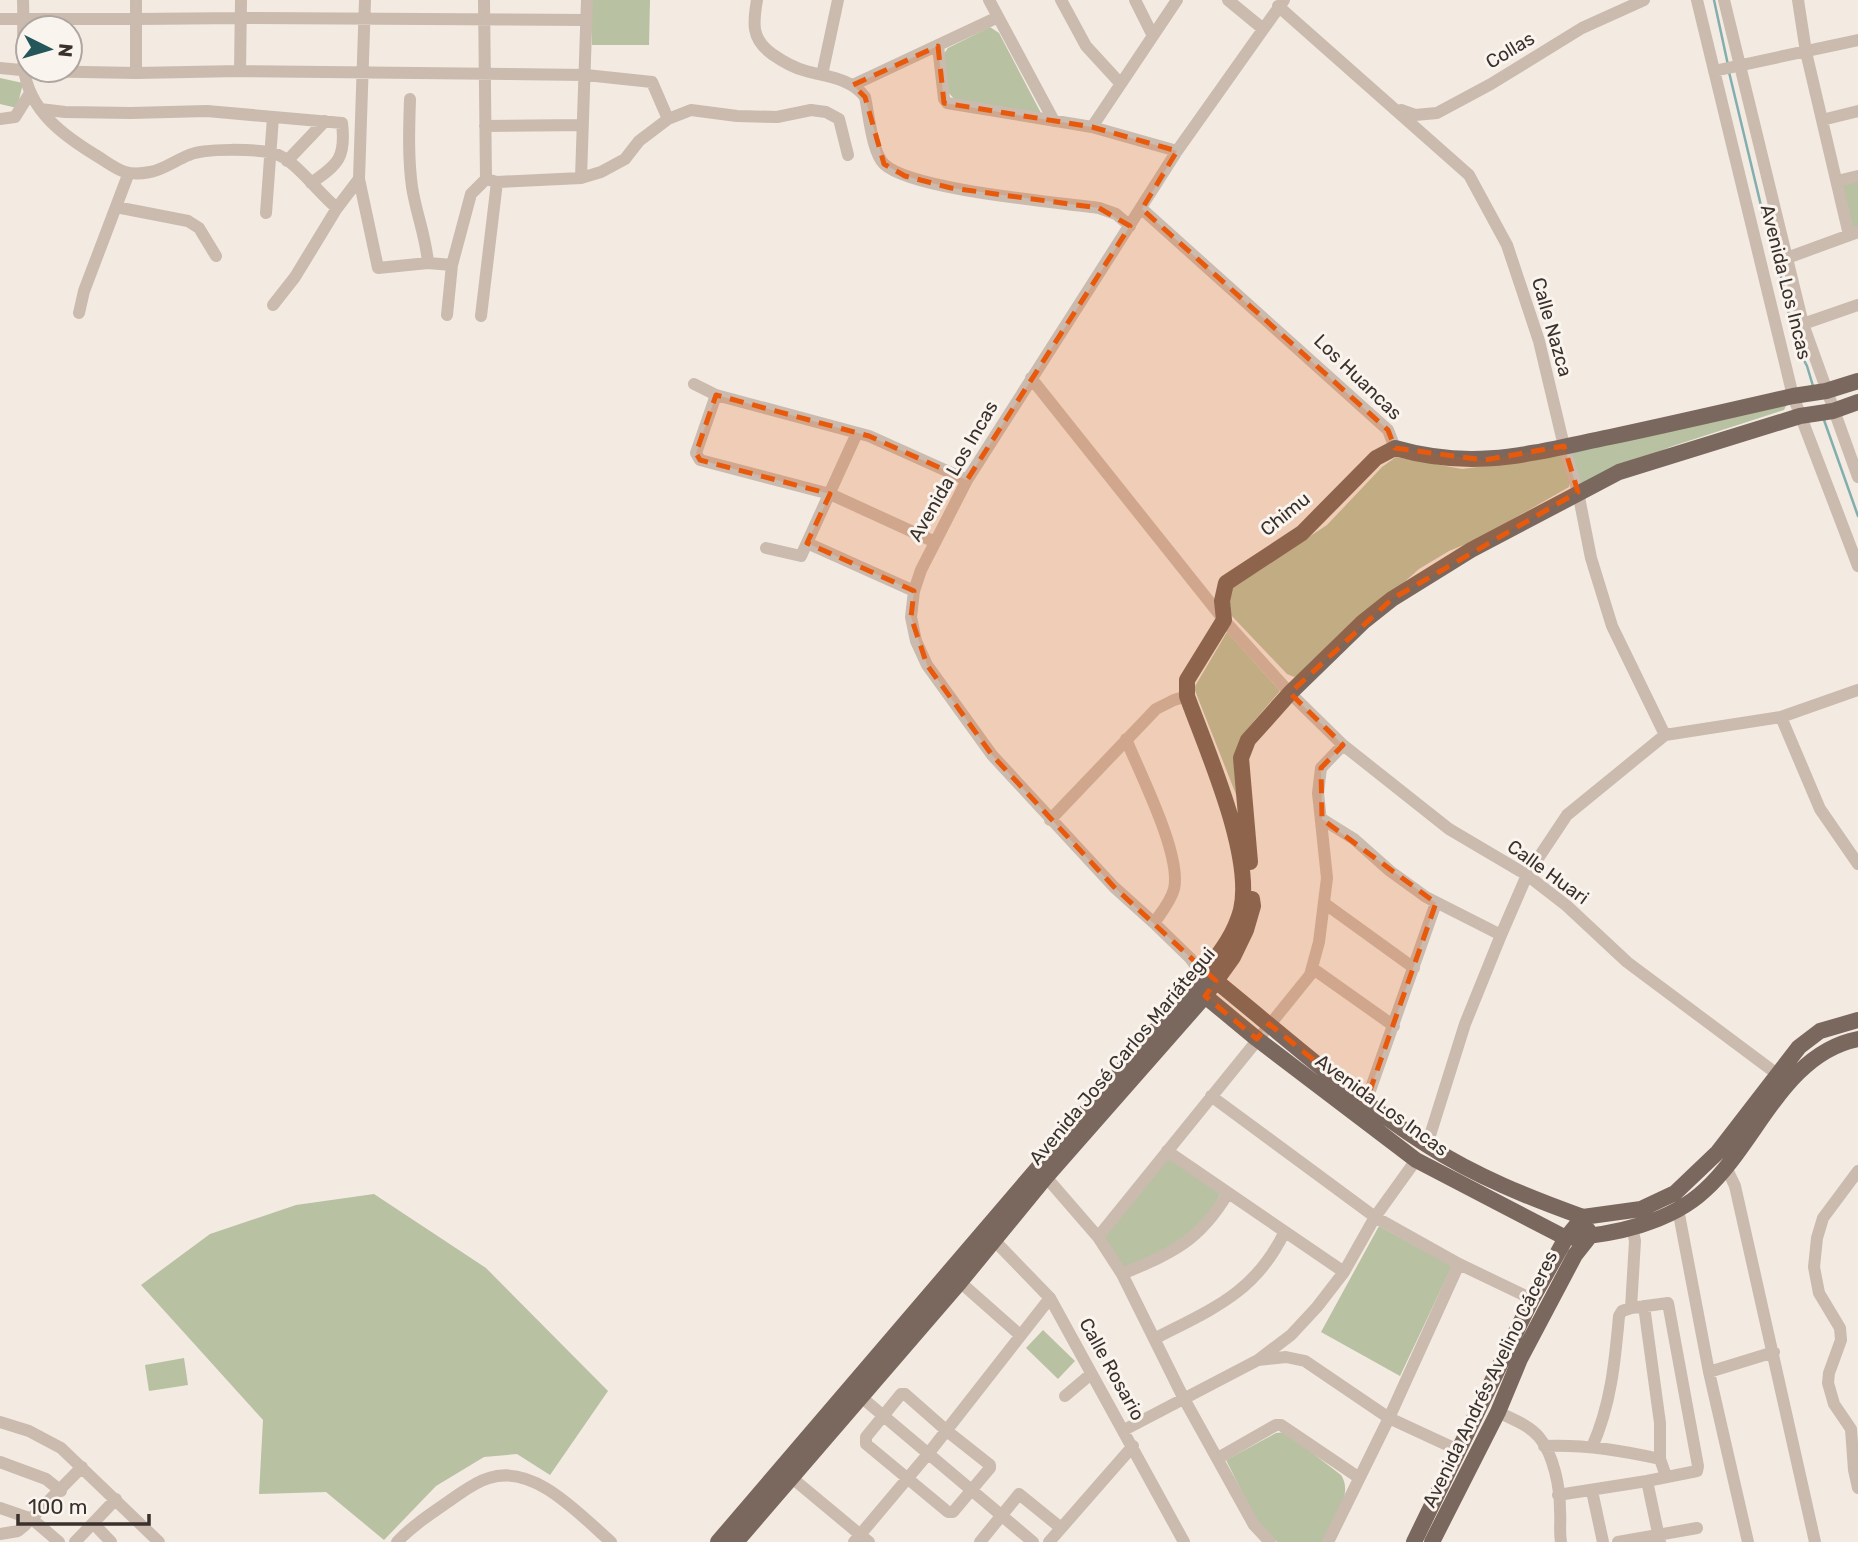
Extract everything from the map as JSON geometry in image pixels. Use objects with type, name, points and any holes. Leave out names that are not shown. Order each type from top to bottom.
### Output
[{"type":"main road","points":[[1793,396],[1826,391],[1858,381]]},
{"type":"main road","name":"Los Huancas","points":[[1395,448],[1421,456],[1453,460],[1514,457],[1793,396]]},
{"type":"main road","name":"Avenida José Carlos Mariátegui","points":[[718,1542],[786,1473],[1209,978],[1233,957],[1246,930],[1253,906],[1242,786],[1243,751],[1251,735],[1290,693],[1363,622],[1392,598],[1471,550],[1578,492],[1619,471],[1800,416],[1833,411],[1858,402]]},
{"type":"main road","name":"Chimu","points":[[1224,620],[1222,601],[1226,583],[1302,533],[1376,458],[1395,448]]},
{"type":"main road","points":[[1187,696],[1187,680],[1224,620]]},
{"type":"main road","name":"Avenida José Carlos Mariátegui","points":[[855,1392],[960,1282],[990,1235],[1046,1177],[1205,996],[1209,978],[1229,941],[1242,907],[1242,874],[1237,841],[1225,801],[1187,696]]},
{"type":"main road","name":"Avenida Los Incas","points":[[1209,978],[1366,1102],[1427,1145],[1523,1194],[1583,1217]]},
{"type":"main road","name":"Avenida Los Incas","points":[[1205,996],[1416,1160],[1566,1238]]},
{"type":"main road","points":[[1590,1236],[1583,1217],[1641,1209],[1675,1193],[1718,1152],[1799,1047],[1820,1031],[1858,1020]]},
{"type":"main road","name":"Avenida Andrés Avelino Cáceres","points":[[1566,1238],[1632,1227],[1678,1209],[1704,1191],[1726,1167],[1765,1112],[1813,1059],[1831,1047],[1858,1039]]},
{"type":"main road","name":"Avenida Andrés Avelino Cáceres","points":[[1433,1542],[1498,1412],[1532,1299],[1566,1238],[1583,1217]]},
{"type":"main road","name":"Avenida Andrés Avelino Cáceres","points":[[1414,1542],[1458,1451],[1513,1355],[1575,1255],[1590,1236]]},
{"type":"main road","name":"Avenida José Carlos Mariátegui","points":[[736,1542],[786,1473]]},
{"type":"street","points":[[129,0],[132,19],[132,73]]},
{"type":"street","points":[[132,19],[136,0]]},
{"type":"street","points":[[240,71],[241,0]]},
{"type":"street","points":[[365,0],[359,178],[378,268],[428,263],[452,265]]},
{"type":"street","points":[[481,316],[491,181],[485,126],[484,0]]},
{"type":"street","points":[[581,178],[587,0]]},
{"type":"street","points":[[757,0],[754,23],[758,42],[782,61],[804,71],[853,85],[865,97],[877,153],[884,164],[894,171],[951,188],[1099,208],[1116,214],[1130,226]]},
{"type":"street","points":[[822,75],[838,0]]},
{"type":"street","points":[[989,0],[1054,121]]},
{"type":"street","points":[[1061,0],[1086,46],[1120,83]]},
{"type":"street","points":[[1135,0],[1152,34]]},
{"type":"street","points":[[1091,127],[1177,0]]},
{"type":"street","points":[[1228,0],[1262,28]]},
{"type":"street","name":"Collas","points":[[1393,107],[1415,115],[1437,113],[1582,29],[1644,0]]},
{"type":"street","name":"Avenida Los Incas","points":[[1697,0],[1793,396],[1858,566]]},
{"type":"street","points":[[1724,0],[1803,324],[1858,476]]},
{"type":"street","points":[[1787,258],[1854,234],[1822,120],[1806,52],[1798,0]]},
{"type":"street","name":"Avenida Los Incas","points":[[1209,978],[1114,887],[992,755],[927,665],[915,640],[911,617],[914,591],[935,542],[967,480],[1177,151],[1281,3]]},
{"type":"street","name":"Calle Nazca","points":[[1281,3],[1469,175],[1489,209],[1507,245],[1539,341],[1578,492],[1591,558],[1612,626],[1665,735]]},
{"type":"street","points":[[853,85],[998,17]]},
{"type":"street","points":[[84,19],[587,20]]},
{"type":"street","points":[[1714,71],[1858,40]]},
{"type":"street","points":[[938,47],[944,99],[947,103],[1091,127],[1177,151]]},
{"type":"street","points":[[84,72],[586,75],[652,82],[668,119]]},
{"type":"street","points":[[28,84],[30,93],[46,118],[75,142],[128,175],[153,172],[206,150],[271,153],[287,161],[321,196],[337,208]]},
{"type":"street","points":[[0,119],[15,117],[30,93]]},
{"type":"street","points":[[410,99],[409,166],[428,263]]},
{"type":"street","points":[[40,109],[131,113],[208,111],[342,123]]},
{"type":"street","points":[[447,315],[452,265],[471,194],[491,181],[581,178],[601,172],[625,159],[639,141],[668,119],[691,110],[737,116],[777,117],[811,110],[826,113],[839,119],[848,155]]},
{"type":"street","points":[[1822,120],[1858,111]]},
{"type":"street","points":[[342,123],[349,116],[360,116]]},
{"type":"street","points":[[266,213],[273,117]]},
{"type":"street","points":[[287,161],[325,121]]},
{"type":"street","points":[[311,183],[332,168],[341,157],[344,144],[342,123]]},
{"type":"street","points":[[485,126],[582,125]]},
{"type":"street","points":[[79,313],[128,175]]},
{"type":"street","points":[[1837,181],[1858,176]]},
{"type":"street","points":[[273,305],[295,277],[337,208],[359,178]]},
{"type":"street","points":[[116,206],[188,221],[199,228],[216,256]]},
{"type":"street","name":"Los Huancas","points":[[1142,209],[1388,430],[1395,448]]},
{"type":"street","points":[[1803,324],[1858,305]]},
{"type":"street","name":"Calle Huari","points":[[1031,378],[1224,620],[1290,693],[1343,745],[1449,829],[1527,876],[1567,906],[1627,962],[1777,1074]]},
{"type":"street","points":[[694,384],[716,395],[857,433],[967,480]]},
{"type":"street","points":[[716,395],[696,453],[700,460],[830,494],[935,542]]},
{"type":"street","points":[[766,548],[801,556],[857,433]]},
{"type":"street","points":[[807,543],[914,591]]},
{"type":"street","points":[[1427,1145],[1465,1024],[1502,934],[1527,876],[1567,816],[1665,735],[1781,717],[1857,694]]},
{"type":"street","points":[[1050,820],[1156,709],[1174,699],[1187,696]]},
{"type":"street","points":[[1781,717],[1820,809],[1858,864]]},
{"type":"street","points":[[1126,739],[1168,843],[1174,870],[1173,892],[1154,923]]},
{"type":"street","points":[[1098,1237],[1310,975],[1319,942],[1327,878],[1318,793],[1321,768],[1343,745]]},
{"type":"street","points":[[1322,818],[1354,839],[1390,871],[1436,903],[1502,934]]},
{"type":"street","points":[[1324,903],[1414,968]]},
{"type":"street","points":[[1366,1102],[1436,903]]},
{"type":"street","points":[[1312,968],[1394,1026]]},
{"type":"street","points":[[1211,1096],[1376,1217],[1459,1264],[1532,1299]]},
{"type":"street","points":[[1167,1151],[1344,1272]]},
{"type":"street","points":[[1124,1430],[1258,1360],[1291,1335],[1344,1272],[1376,1217],[1416,1160]]},
{"type":"street","points":[[1726,1167],[1735,1186],[1815,1542]]},
{"type":"street","points":[[1858,1171],[1823,1219],[1817,1238],[1814,1267],[1819,1293],[1840,1328],[1841,1340],[1828,1383],[1834,1404],[1851,1429],[1858,1488]]},
{"type":"street","points":[[1046,1177],[1098,1237],[1122,1274],[1183,1397],[1254,1525],[1270,1542]]},
{"type":"street","points":[[1122,1274],[1184,1245],[1201,1232],[1228,1194]]},
{"type":"street","points":[[1678,1209],[1709,1372],[1748,1542]]},
{"type":"street","points":[[1632,1227],[1635,1241],[1637,1307],[1660,1423],[1660,1459],[1666,1476]]},
{"type":"street","points":[[1156,1338],[1218,1305],[1253,1280],[1275,1253],[1284,1233]]},
{"type":"street","name":"Calle Rosario","points":[[990,1235],[1050,1298],[1184,1542]]},
{"type":"street","points":[[1328,1542],[1389,1418],[1459,1264]]},
{"type":"street","points":[[960,1282],[1020,1335]]},
{"type":"street","points":[[786,1473],[861,1539],[1050,1298]]},
{"type":"street","points":[[1558,1495],[1647,1482],[1696,1471],[1698,1466],[1668,1303],[1637,1307],[1622,1311],[1619,1316],[1609,1399],[1592,1447]]},
{"type":"street","points":[[1709,1372],[1774,1352]]},
{"type":"street","points":[[1258,1360],[1286,1357],[1305,1361],[1389,1418],[1458,1451]]},
{"type":"street","points":[[1065,1396],[1091,1374]]},
{"type":"street","points":[[855,1392],[1033,1542]]},
{"type":"street","points":[[904,1394],[990,1465],[950,1512],[866,1444],[866,1437],[883,1416],[900,1395],[904,1394]]},
{"type":"street","points":[[1498,1412],[1525,1425],[1539,1437],[1549,1454],[1558,1495],[1561,1542]]},
{"type":"street","points":[[0,1422],[48,1440],[61,1448],[159,1542]]},
{"type":"street","points":[[1218,1458],[1276,1425],[1281,1425],[1358,1478]]},
{"type":"street","points":[[1049,1542],[1133,1446]]},
{"type":"street","points":[[1544,1446],[1620,1450],[1660,1459]]},
{"type":"street","points":[[0,1462],[46,1479],[61,1491]]},
{"type":"street","points":[[0,1534],[18,1531],[61,1491],[82,1467]]},
{"type":"street","points":[[397,1542],[424,1518],[478,1482],[505,1475],[533,1480],[611,1542]]},
{"type":"street","points":[[1647,1482],[1659,1538]]},
{"type":"street","points":[[1592,1491],[1603,1542]]},
{"type":"street","points":[[980,1542],[1019,1494],[1061,1528]]},
{"type":"street","points":[[75,1542],[116,1499]]},
{"type":"street","points":[[0,1508],[32,1519],[59,1542]]},
{"type":"street","points":[[93,1523],[111,1542]]},
{"type":"street","points":[[1618,1542],[1659,1538],[1698,1528]]},
{"type":"highlighted area","points":[[938,46],[944,103],[1092,127],[1177,151],[1142,209],[1388,430],[1395,448],[1484,460],[1564,446],[1578,492],[1392,599],[1290,693],[1343,745],[1321,768],[1322,819],[1436,903],[1366,1102],[1269,1024],[1257,1039],[1205,996],[1216,981],[1114,887],[992,755],[927,665],[911,617],[914,591],[807,543],[830,494],[700,460],[696,453],[716,395],[869,436],[967,480],[1130,226],[1099,208],[951,188],[905,176],[884,164],[865,97],[853,85]]},
{"type":"green space","points":[[592,0],[650,0],[649,45],[592,45]]},
{"type":"green space","points":[[990,27],[999,33],[1042,115],[956,101],[948,92],[943,55],[948,48]]},
{"type":"green space","points":[[0,78],[14,81],[14,84],[23,84],[17,108],[0,104]]},
{"type":"green space","points":[[1858,179],[1858,228],[1852,230],[1841,183]]},
{"type":"green space","points":[[1787,404],[1784,410],[1670,447],[1578,485],[1569,443]]},
{"type":"green space","points":[[1559,451],[1570,479],[1569,487],[1419,569],[1300,675],[1294,677],[1287,674],[1229,613],[1230,592],[1234,586],[1327,525],[1382,467],[1396,457],[1462,469],[1501,464]]},
{"type":"green space","points":[[1227,632],[1280,691],[1243,734],[1239,746],[1239,802],[1194,688]]},
{"type":"green space","points":[[1167,1155],[1221,1193],[1206,1219],[1177,1244],[1122,1270],[1101,1235]]},
{"type":"green space","points":[[374,1194],[486,1268],[608,1391],[550,1475],[517,1454],[484,1457],[436,1486],[384,1540],[326,1492],[259,1494],[263,1420],[141,1285],[210,1234],[296,1205]]},
{"type":"green space","points":[[1379,1226],[1452,1266],[1400,1376],[1321,1332]]},
{"type":"green space","points":[[1043,1330],[1075,1361],[1058,1379],[1026,1348]]},
{"type":"green space","points":[[184,1358],[188,1385],[149,1391],[145,1365]]},
{"type":"green space","points":[[1285,1432],[1341,1475],[1344,1483],[1341,1508],[1324,1542],[1277,1542],[1257,1522],[1226,1460],[1276,1433]]},
{"type":"waterway","points":[[1714,0],[1728,65]]},
{"type":"waterway","points":[[1729,72],[1763,214],[1785,291],[1793,339],[1807,366],[1813,386]]},
{"type":"waterway","points":[[1824,420],[1858,516]]}]
